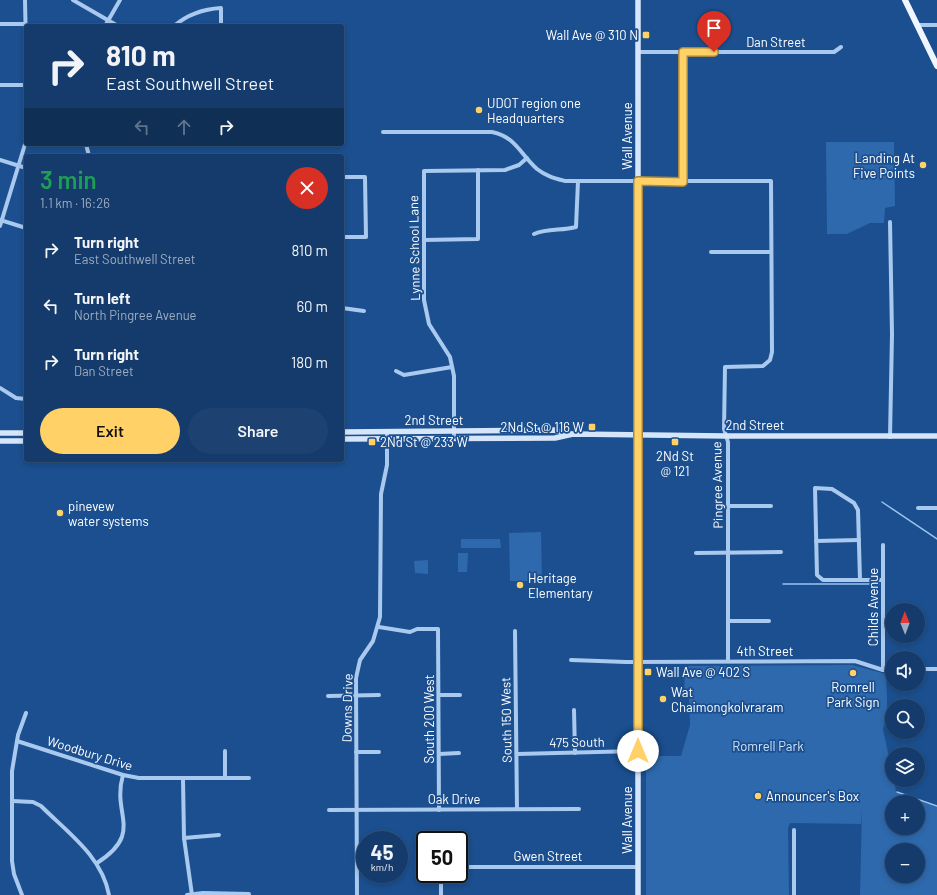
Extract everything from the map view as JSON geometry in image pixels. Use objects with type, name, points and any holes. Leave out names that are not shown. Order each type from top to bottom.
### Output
[{"type":"main road","name":"Wall Avenue","points":[[638,0],[638,895]]},
{"type":"main road","points":[[905,0],[937,66]]},
{"type":"main road","name":"2nd Street","points":[[344,432],[554,430],[573,434],[890,437],[937,436]]},
{"type":"main road","points":[[0,434],[24,433]]},
{"type":"main road","name":"2nd Street","points":[[344,439],[555,438],[573,434]]},
{"type":"main road","points":[[0,441],[24,441]]},
{"type":"street","points":[[0,24],[26,24],[25,0]]},
{"type":"street","points":[[73,0],[115,24]]},
{"type":"street","points":[[106,24],[120,0]]},
{"type":"street","points":[[177,24],[191,14],[202,10],[221,8],[221,24]]},
{"type":"street","points":[[917,25],[937,25]]},
{"type":"street","name":"Dan Street","points":[[638,52],[834,52],[841,47]]},
{"type":"street","points":[[383,132],[492,132],[501,134],[510,139],[536,168],[549,177],[565,181],[683,182],[683,52]]},
{"type":"street","points":[[0,85],[24,85]]},
{"type":"street","points":[[0,226],[25,146]]},
{"type":"street","points":[[424,240],[478,239],[478,170],[505,170],[519,165],[528,158]]},
{"type":"street","points":[[0,160],[24,167]]},
{"type":"street","name":"Lynne School Lane","points":[[454,438],[452,367],[450,356],[445,346],[436,336],[425,312],[424,171],[478,170]]},
{"type":"street","points":[[344,177],[365,177],[366,237],[344,237]]},
{"type":"street","points":[[534,234],[544,230],[568,230],[576,227],[578,218],[578,181]]},
{"type":"street","name":"Pingree Avenue","points":[[683,182],[771,181],[770,252],[772,352],[770,360],[763,366],[725,367],[724,429],[728,442],[728,661]]},
{"type":"street","points":[[1,220],[24,227]]},
{"type":"street","points":[[890,222],[892,316],[890,437]]},
{"type":"street","points":[[711,252],[770,252]]},
{"type":"street","points":[[344,308],[364,311]]},
{"type":"street","points":[[396,371],[404,375],[452,367]]},
{"type":"street","points":[[0,388],[16,398],[24,399]]},
{"type":"street","name":"Downs Drive","points":[[357,895],[356,678],[360,660],[373,641],[379,627],[381,494],[382,483],[387,465],[387,431]]},
{"type":"street","points":[[860,580],[858,510],[854,503],[832,489],[815,488],[817,575],[823,580],[860,580],[883,580]]},
{"type":"street","points":[[728,506],[771,506]]},
{"type":"street","points":[[918,508],[937,508]]},
{"type":"street","points":[[816,541],[859,540]]},
{"type":"street","name":"Childs Avenue","points":[[883,545],[883,670]]},
{"type":"street","points":[[696,553],[781,552]]},
{"type":"street","points":[[728,621],[769,622]]},
{"type":"street","name":"South 200 West","points":[[379,627],[410,632],[417,629],[438,629],[439,810]]},
{"type":"street","name":"South 150 West","points":[[516,631],[517,809]]},
{"type":"street","name":"4th Street","points":[[571,660],[638,662],[855,661],[883,670]]},
{"type":"street","points":[[925,669],[937,669]]},
{"type":"street","points":[[439,694],[460,695]]},
{"type":"street","points":[[328,696],[379,695]]},
{"type":"street","points":[[574,710],[575,752]]},
{"type":"street","points":[[22,895],[14,874],[12,860],[12,771],[17,741],[26,713]]},
{"type":"street","name":"Woodbury Drive","points":[[17,741],[123,775],[139,778],[249,778]]},
{"type":"street","points":[[225,751],[225,778]]},
{"type":"street","name":"475 South","points":[[517,754],[638,751]]},
{"type":"street","points":[[356,752],[379,752]]},
{"type":"street","points":[[439,754],[459,753]]},
{"type":"street","points":[[97,862],[116,848],[124,832],[125,824],[119,792],[123,775]]},
{"type":"street","points":[[183,779],[184,838],[190,895],[249,894]]},
{"type":"street","points":[[12,802],[32,802],[41,806],[97,862],[109,895]]},
{"type":"street","name":"Oak Drive","points":[[329,810],[578,809]]},
{"type":"street","points":[[794,830],[794,895]]},
{"type":"street","points":[[184,838],[219,835]]},
{"type":"street","name":"Gwen Street","points":[[468,867],[638,866]]},
{"type":"street","points":[[441,883],[441,895]]},
{"type":"green space","points":[[826,142],[894,142],[895,206],[885,208],[884,223],[870,223],[847,234],[827,234]]},
{"type":"green space","points":[[541,532],[542,581],[510,581],[509,533]]},
{"type":"green space","points":[[461,539],[500,539],[501,548],[461,548]]},
{"type":"green space","points":[[458,553],[468,553],[467,572],[458,572]]},
{"type":"green space","points":[[428,560],[428,574],[415,573],[414,561]]},
{"type":"green space","name":"Romrell Park","points":[[852,665],[885,674],[885,691],[887,691],[887,699],[885,699],[885,723],[883,729],[887,747],[885,747],[885,787],[895,787],[896,792],[904,795],[885,795],[885,835],[925,835],[925,803],[937,807],[937,895],[860,895],[862,809],[861,824],[790,823],[788,828],[789,895],[646,895],[646,756],[681,756],[690,725],[689,697],[684,696],[685,666]]},
{"type":"waterway","points":[[882,502],[937,539]]},
{"type":"waterway","points":[[783,584],[879,584]]},
{"type":"waterway","points":[[897,792],[937,806]]},
{"type":"place","name":"Wall Ave @ 310 N","points":[[646,35]]},
{"type":"place","name":"UDOT region one Headquarters","points":[[479,110]]},
{"type":"place","name":"Landing At Five Points","points":[[923,165]]},
{"type":"place","name":"2Nd St @ 116 W","points":[[592,427]]},
{"type":"place","name":"2Nd St @ 233 W","points":[[372,442]]},
{"type":"place","name":"2Nd St @ 121","points":[[675,442]]},
{"type":"place","name":"pinevew water systems","points":[[60,513]]},
{"type":"place","name":"Heritage Elementary","points":[[520,585]]},
{"type":"place","name":"Wall Ave @ 402 S","points":[[648,672]]},
{"type":"place","name":"Romrell Park Sign","points":[[853,673]]},
{"type":"place","name":"Wat Chaimongkolvraram","points":[[663,699]]},
{"type":"place","name":"Announcer's Box","points":[[758,796]]},
{"type":"route","points":[[638,751],[638,181],[683,182],[683,52],[714,52]]}]
